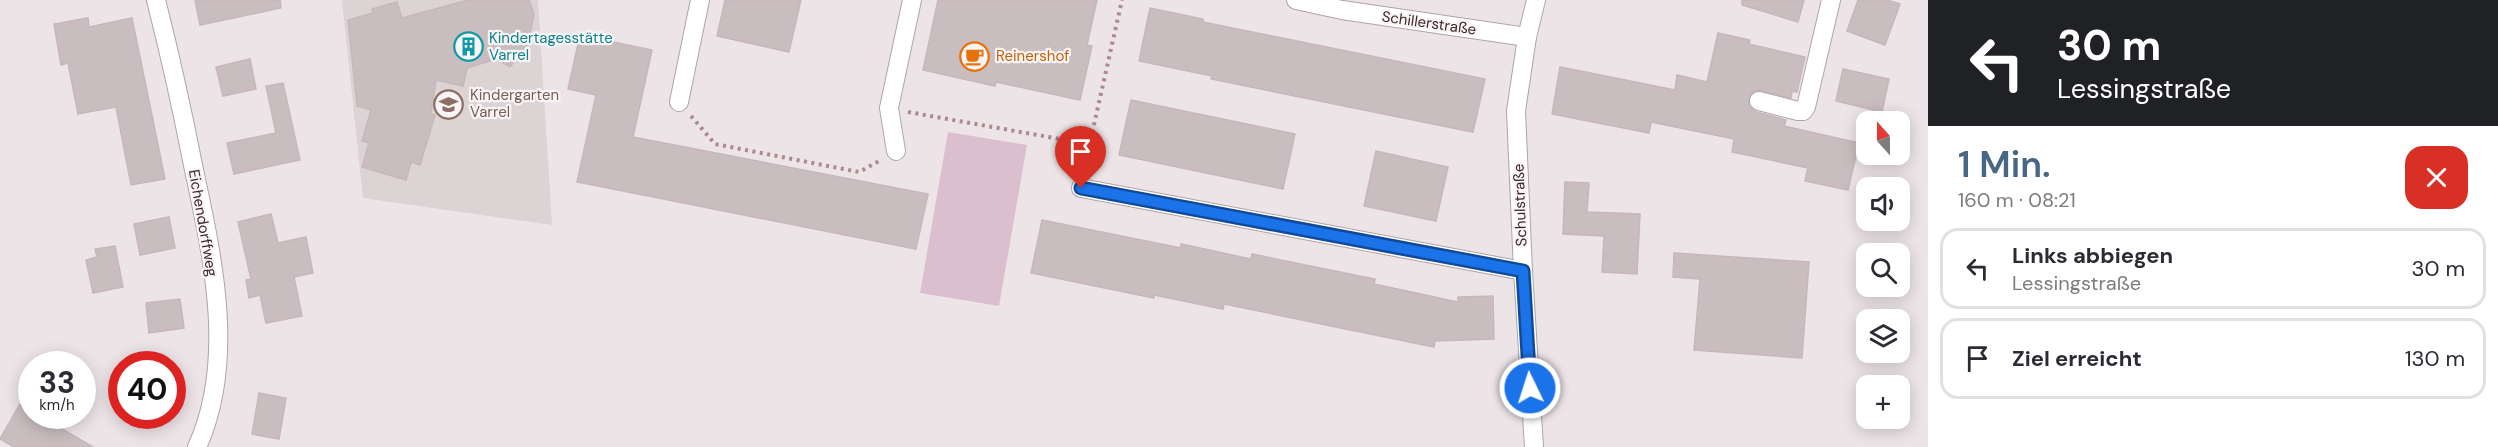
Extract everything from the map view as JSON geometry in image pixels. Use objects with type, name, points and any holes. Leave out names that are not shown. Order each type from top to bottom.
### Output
[{"type":"street","name":"Eichendorffweg","points":[[156,0],[175,75],[212,264],[217,319],[216,381],[206,427],[197,447]]},
{"type":"street","points":[[679,102],[700,0]]},
{"type":"street","points":[[896,151],[889,108],[912,0]]},
{"type":"street","name":"Schillerstraße","points":[[1296,0],[1342,5],[1527,38]]},
{"type":"street","name":"Schulstraße","points":[[1534,447],[1516,111],[1527,38],[1536,0]]},
{"type":"street","points":[[1759,101],[1798,111],[1803,111],[1806,107],[1831,0]]},
{"type":"street","points":[[1081,188],[1523,271]]},
{"type":"path","points":[[1081,188],[1088,144],[1122,0]]},
{"type":"path","points":[[679,102],[715,144],[859,172],[896,151]]},
{"type":"path","points":[[889,108],[1088,144]]},
{"type":"shaded area","name":"Kindergarten Varrel","points":[[342,0],[538,0],[552,225],[363,198]]},
{"type":"shaded area","points":[[948,132],[1027,145],[999,306],[920,293]]},
{"type":"building","points":[[195,0],[280,0],[281,8],[200,25]]},
{"type":"building","points":[[468,0],[529,0],[534,14],[528,43],[510,67],[496,59],[467,68],[463,86],[436,80],[431,114],[435,115],[420,165],[411,162],[406,180],[362,167],[369,143],[362,141],[371,110],[357,106],[348,20],[373,13],[372,9],[397,2],[402,18]]},
{"type":"building","points":[[725,0],[801,0],[789,52],[717,36]]},
{"type":"building","points":[[938,0],[1097,0],[1087,45],[1092,46],[1080,100],[996,82],[995,86],[923,70]]},
{"type":"building","points":[[1742,0],[1804,0],[1798,22],[1742,5]]},
{"type":"building","points":[[1858,0],[1887,0],[1900,4],[1885,45],[1847,31]]},
{"type":"building","points":[[1150,8],[1203,19],[1203,22],[1485,79],[1473,132],[1211,79],[1212,76],[1139,61]]},
{"type":"building","points":[[88,18],[89,27],[132,18],[165,179],[131,185],[116,107],[78,114],[68,63],[61,65],[54,24]]},
{"type":"building","points":[[1718,33],[1750,40],[1749,44],[1805,57],[1797,92],[1792,91],[1791,98],[1757,90],[1751,94],[1748,105],[1756,112],[1786,120],[1784,126],[1856,142],[1856,156],[1848,190],[1805,181],[1808,168],[1732,152],[1734,139],[1651,122],[1649,133],[1552,114],[1560,67],[1675,90],[1677,75],[1707,82]]},
{"type":"building","points":[[580,35],[652,50],[633,137],[928,194],[916,249],[577,182],[596,95],[568,89]]},
{"type":"building","points":[[250,59],[256,89],[223,96],[216,67]]},
{"type":"building","points":[[1843,69],[1889,79],[1882,111],[1836,101]]},
{"type":"building","points":[[283,83],[300,160],[234,174],[227,143],[276,133],[266,86]]},
{"type":"building","points":[[1131,100],[1295,134],[1283,189],[1119,155]]},
{"type":"building","points":[[1376,151],[1448,167],[1436,221],[1364,206]]},
{"type":"building","points":[[1565,182],[1589,183],[1587,212],[1640,214],[1637,274],[1602,272],[1604,236],[1563,234]]},
{"type":"building","points":[[271,214],[278,243],[306,237],[313,273],[294,277],[302,316],[266,323],[260,295],[249,298],[246,280],[251,279],[238,222]]},
{"type":"building","points":[[169,217],[175,248],[140,255],[134,224]]},
{"type":"building","points":[[1042,220],[1181,248],[1181,244],[1251,259],[1252,254],[1375,279],[1374,284],[1458,302],[1458,297],[1493,296],[1494,339],[1435,341],[1434,347],[1224,304],[1223,309],[1154,295],[1154,298],[1031,273]]},
{"type":"building","points":[[115,246],[123,287],[93,293],[86,260],[97,257],[95,249]]},
{"type":"building","points":[[1674,253],[1809,262],[1802,358],[1694,350],[1700,279],[1673,277]]},
{"type":"building","points":[[180,299],[184,328],[149,333],[146,303]]},
{"type":"building","points":[[259,393],[286,398],[279,439],[252,434]]},
{"type":"building","points":[[18,408],[18,429],[62,429],[93,447],[14,447],[0,439]]},
{"type":"place","name":"Kindertagesstätte Varrel","points":[[468,47]]},
{"type":"place","name":"Reinershof","points":[[975,56]]},
{"type":"place","name":"Kindergarten Varrel","points":[[449,104]]},
{"type":"route","points":[[1081,188],[1523,271],[1530,388]]}]
